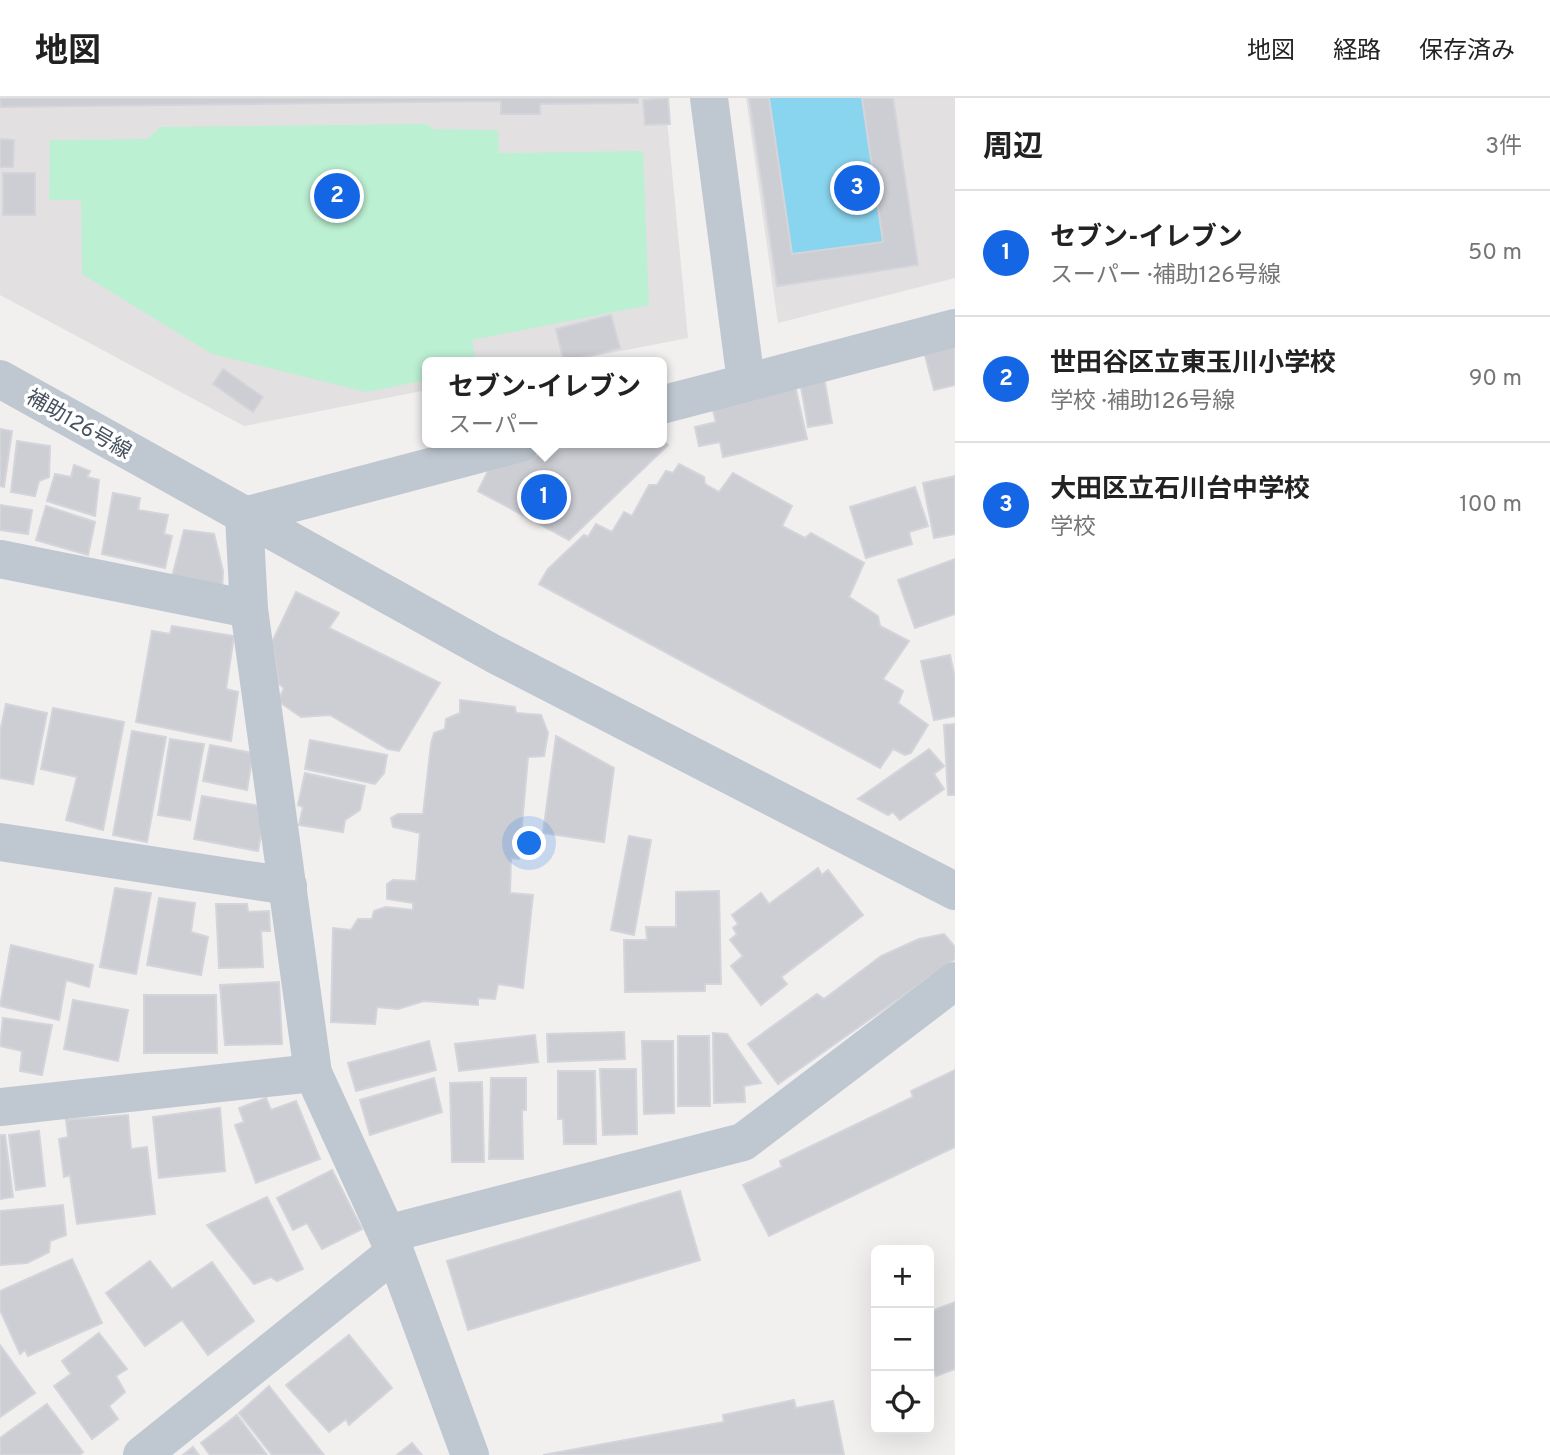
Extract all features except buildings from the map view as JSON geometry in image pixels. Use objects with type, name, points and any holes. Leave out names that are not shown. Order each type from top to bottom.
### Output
[{"type":"street","points":[[709,98],[746,382]]},
{"type":"street","points":[[667,403],[955,328]]},
{"type":"street","name":"補助126号線","points":[[0,379],[494,654],[955,891]]},
{"type":"street","points":[[470,1455],[391,1243],[313,1073],[249,609],[244,516],[503,448]]},
{"type":"street","points":[[0,559],[249,609]]},
{"type":"street","points":[[0,842],[288,886]]},
{"type":"street","points":[[142,1455],[391,1243],[743,1142],[955,981]]},
{"type":"street","points":[[0,1107],[313,1073]]},
{"type":"shaded area","points":[[0,98],[665,98],[688,338],[591,357],[422,357],[422,391],[244,426],[0,295]]},
{"type":"shaded area","points":[[746,98],[955,98],[955,278],[778,323]]},
{"type":"green space","points":[[427,124],[433,129],[498,130],[499,153],[643,151],[649,305],[472,340],[475,357],[422,357],[422,381],[366,392],[212,354],[82,274],[81,200],[49,200],[50,140],[147,139],[161,127]]},
{"type":"water","points":[[769,98],[862,98],[883,242],[792,254]]},
{"type":"place","name":"大田区立石川台中学校","points":[[857,188]]},
{"type":"place","name":"世田谷区立東玉川小学校","points":[[337,196]]},
{"type":"place","name":"セブン-イレブン","points":[[544,497]]}]
